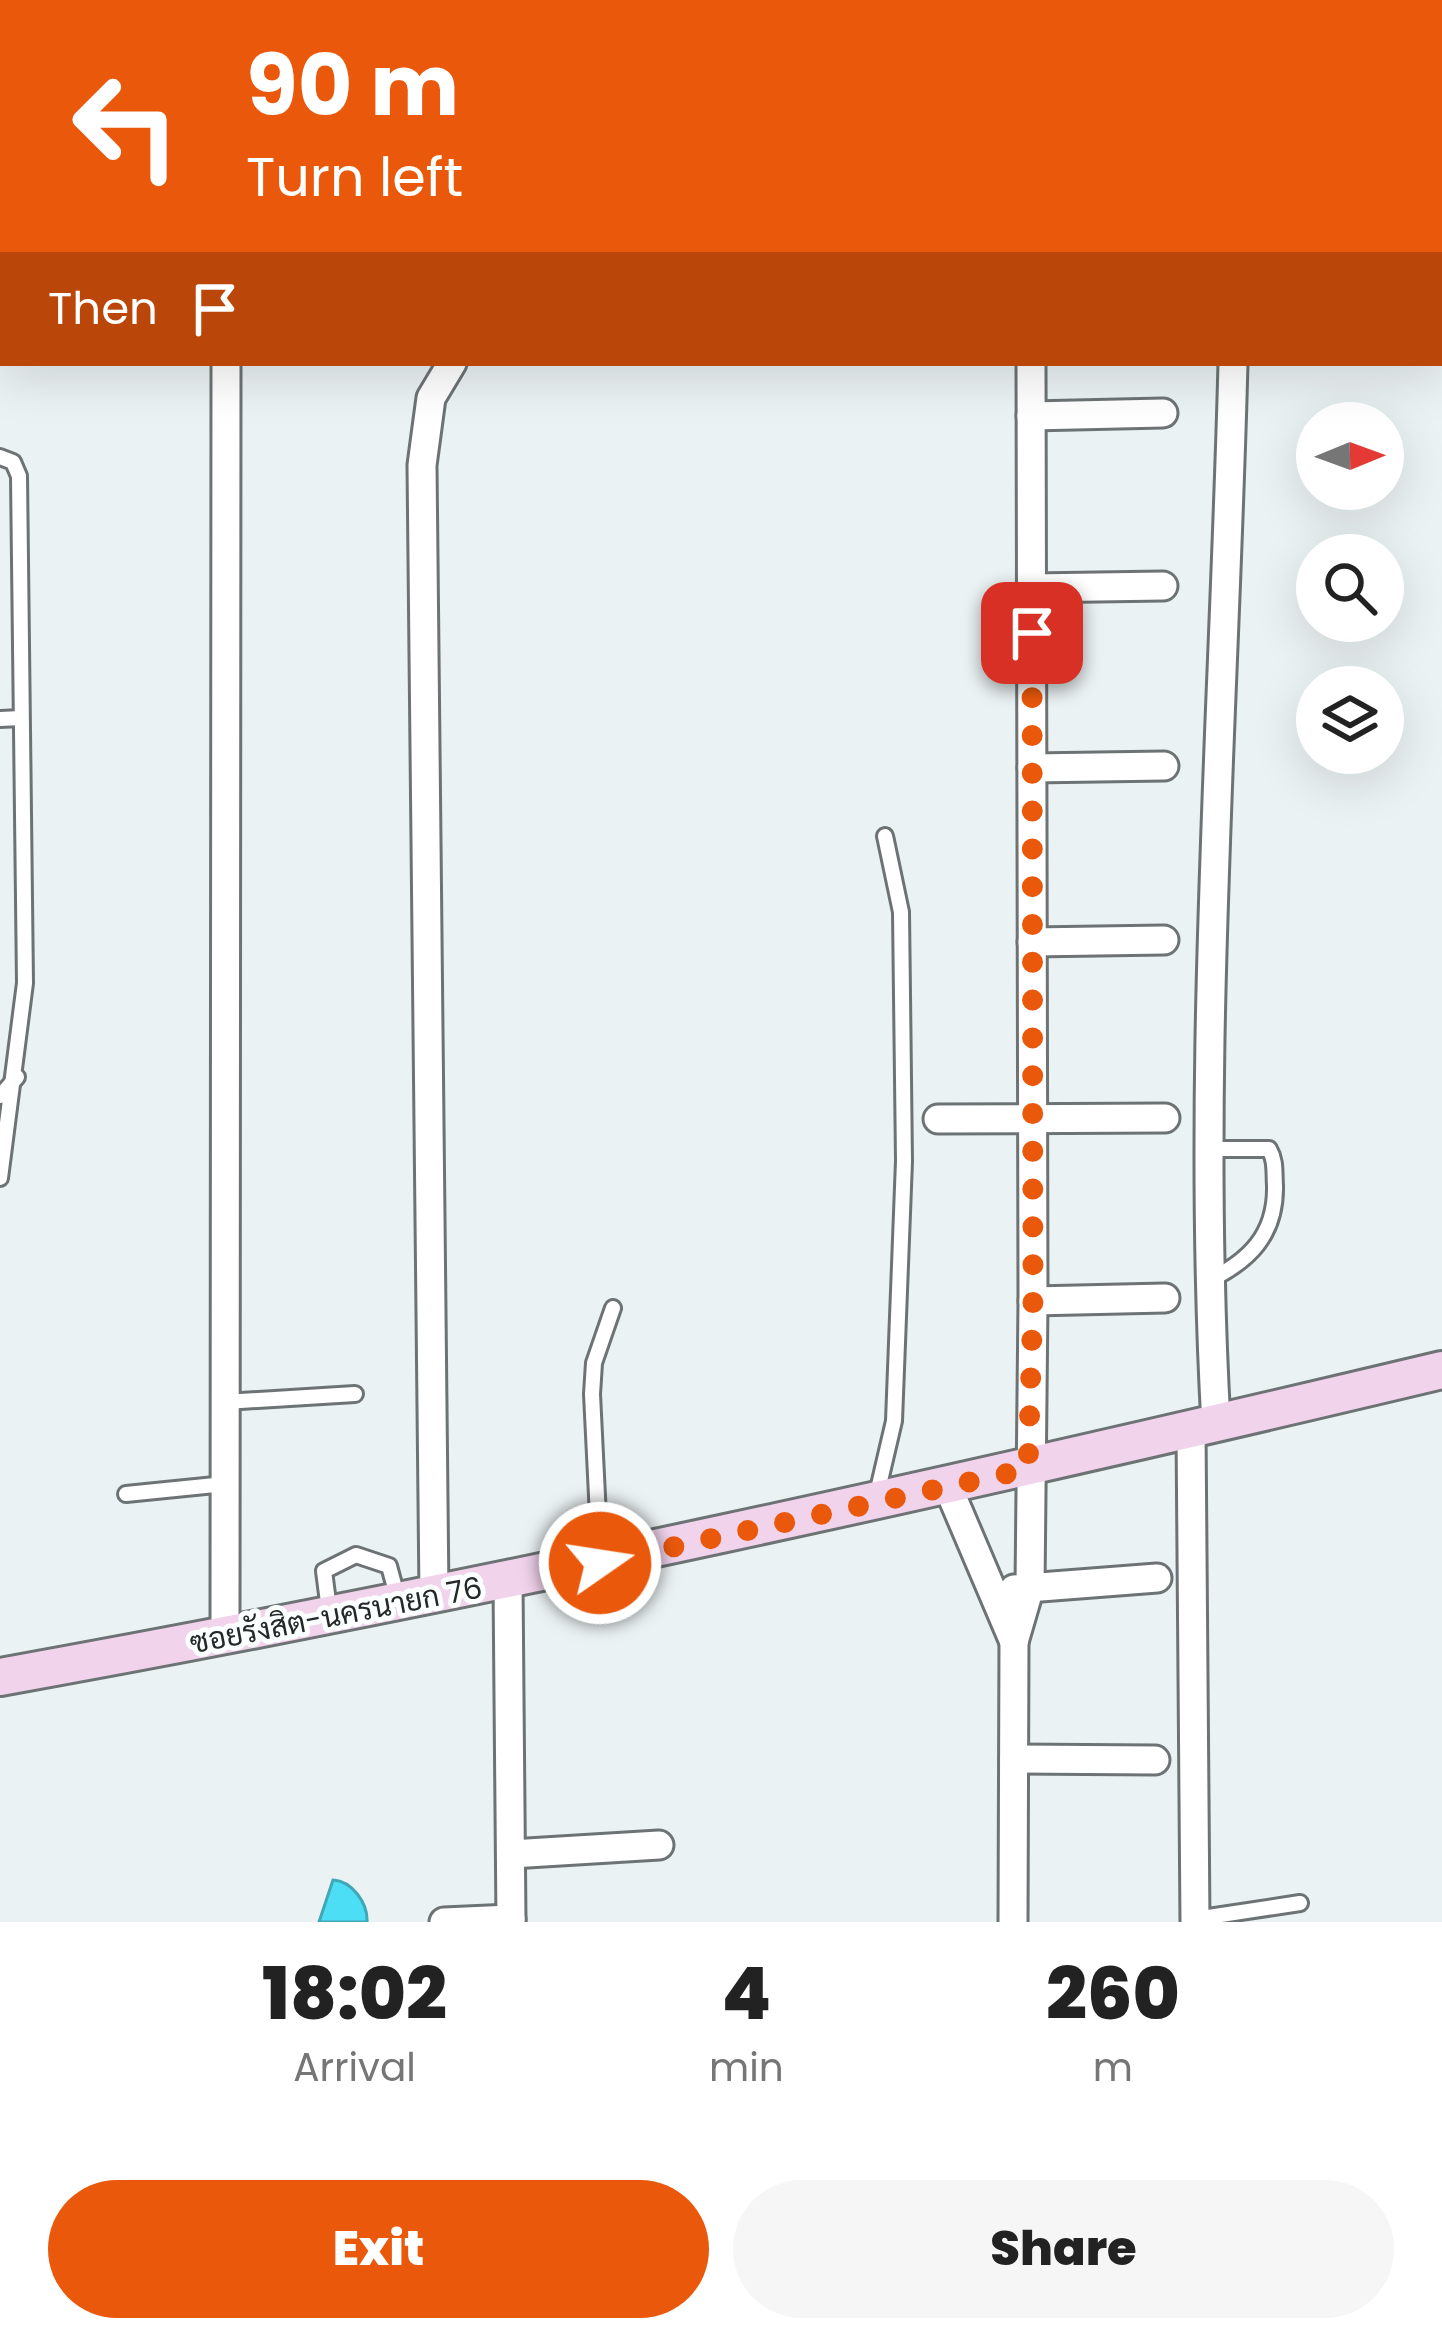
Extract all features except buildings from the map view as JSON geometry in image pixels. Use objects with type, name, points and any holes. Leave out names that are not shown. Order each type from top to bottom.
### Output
[{"type":"street","points":[[225,1636],[226,366]]},
{"type":"street","points":[[417,1599],[422,465],[431,398],[450,366]]},
{"type":"street","points":[[1013,1922],[1014,1642],[1030,1587],[1031,366]]},
{"type":"street","points":[[1196,1920],[1214,805],[1233,366]]},
{"type":"street","points":[[1031,416],[1163,413]]},
{"type":"street","points":[[1032,588],[1163,586]]},
{"type":"street","points":[[1032,768],[1164,766]]},
{"type":"street","points":[[1032,942],[1164,940]]},
{"type":"street","points":[[938,1119],[1165,1118]]},
{"type":"street","points":[[1033,1300],[1165,1298]]},
{"type":"street","name":"ซอยรังสิต-นครนายก 76","points":[[0,1677],[508,1583],[1028,1469],[1442,1370]]},
{"type":"street","points":[[948,1487],[1014,1642]]},
{"type":"street","points":[[992,1592],[1157,1578]]},
{"type":"street","points":[[445,1922],[511,1920],[508,1583]]},
{"type":"street","points":[[1014,1760],[1155,1760]]},
{"type":"street","points":[[511,1854],[658,1844]]},
{"type":"lane","points":[[0,458],[13,461],[19,476],[25,983],[17,1077],[0,1178]]},
{"type":"lane","points":[[0,718],[21,718]]},
{"type":"lane","points":[[875,1502],[894,1421],[904,1161],[901,912],[885,836]]},
{"type":"lane","points":[[0,1096],[17,1077]]},
{"type":"lane","points":[[1208,1281],[1238,1266],[1264,1238],[1275,1196],[1269,1149],[1210,1149]]},
{"type":"lane","points":[[600,1563],[592,1394],[594,1363],[614,1308]]},
{"type":"lane","points":[[225,1402],[355,1394]]},
{"type":"lane","points":[[126,1494],[225,1484]]},
{"type":"lane","points":[[330,1616],[324,1571],[356,1555],[389,1566],[417,1599]]},
{"type":"lane","points":[[1196,1920],[1300,1903]]},
{"type":"water","points":[[333,1880],[358,1894],[367,1922],[319,1922]]},
{"type":"route","points":[[600,1563],[1028,1469],[1033,1300],[1032,633]]}]
